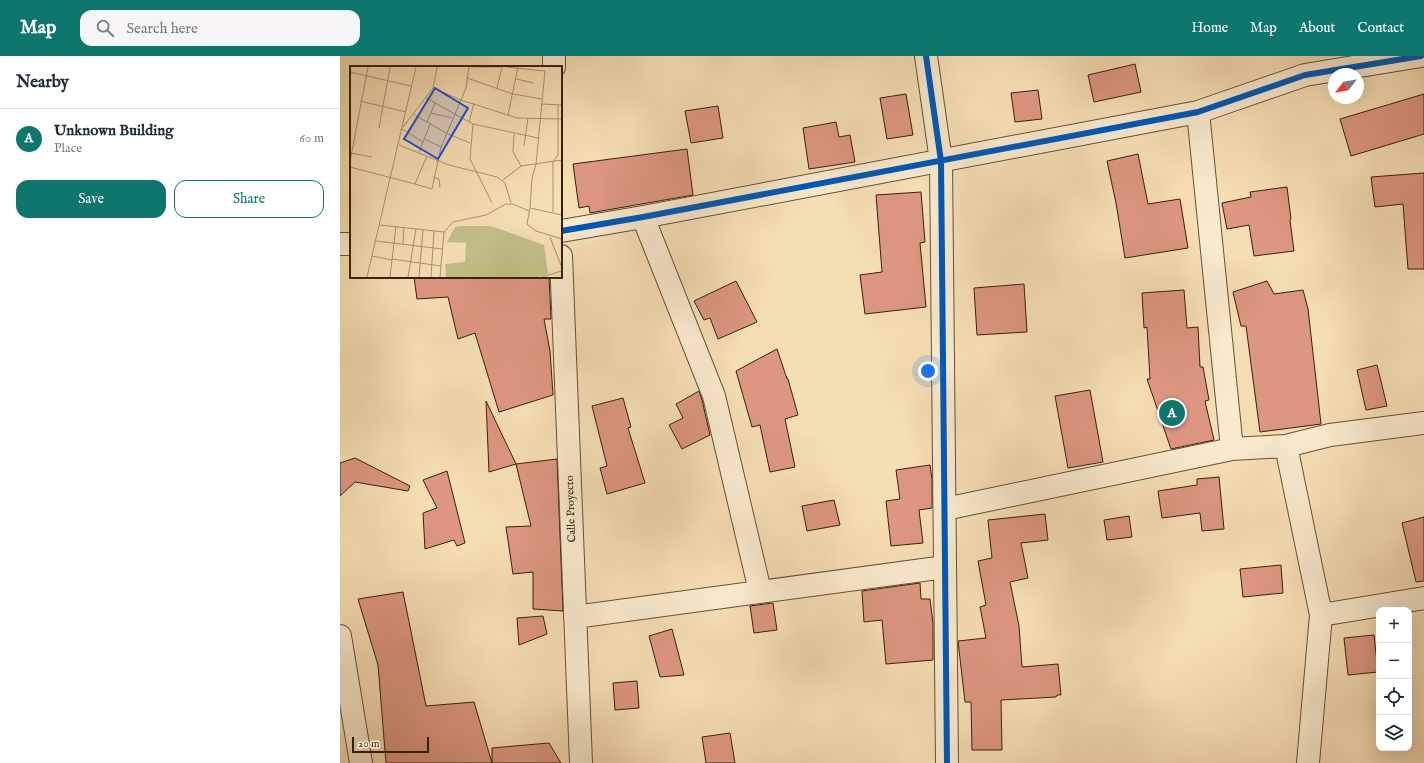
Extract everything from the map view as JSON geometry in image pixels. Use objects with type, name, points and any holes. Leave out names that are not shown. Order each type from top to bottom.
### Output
[{"type":"street","points":[[926,56],[941,161],[947,763]]},
{"type":"street","points":[[562,231],[643,217],[1198,112],[1306,75],[1421,56]]},
{"type":"street","points":[[1198,112],[1232,449]]},
{"type":"street","points":[[643,217],[714,396],[760,591]]},
{"type":"street","name":"Calle Proyecto","points":[[562,278],[581,763]]},
{"type":"street","points":[[945,509],[1232,449],[1286,446],[1330,435],[1424,423]]},
{"type":"street","points":[[1286,446],[1321,615],[1308,763]]},
{"type":"street","points":[[575,617],[945,567]]},
{"type":"street","points":[[1321,615],[1424,598]]},
{"type":"street","points":[[340,636],[361,763]]},
{"type":"building","points":[[1135,64],[1141,92],[1094,102],[1088,75]]},
{"type":"building","points":[[1038,90],[1042,119],[1015,122],[1011,93]]},
{"type":"building","points":[[906,94],[913,135],[887,139],[880,98]]},
{"type":"building","points":[[1424,94],[1424,134],[1351,156],[1340,119]]},
{"type":"building","points":[[718,106],[723,138],[691,143],[685,111]]},
{"type":"building","points":[[836,122],[839,137],[850,135],[855,162],[809,169],[803,128]]},
{"type":"building","points":[[687,149],[693,195],[590,213],[589,206],[579,208],[573,164]]},
{"type":"building","points":[[1138,154],[1148,204],[1180,199],[1188,248],[1125,258],[1107,161]]},
{"type":"building","points":[[1424,173],[1424,269],[1408,269],[1403,204],[1375,207],[1371,177]]},
{"type":"building","points":[[1287,187],[1294,251],[1254,256],[1249,225],[1227,229],[1222,203],[1251,197],[1250,192]]},
{"type":"building","points":[[921,192],[925,242],[920,243],[926,307],[865,314],[860,275],[882,272],[876,195]]},
{"type":"building","points":[[414,278],[549,278],[551,319],[544,319],[550,351],[553,395],[499,412],[475,333],[458,339],[448,297],[417,299]]},
{"type":"building","points":[[736,281],[757,322],[718,339],[710,318],[704,320],[694,301]]},
{"type":"building","points":[[1267,281],[1274,294],[1303,290],[1308,309],[1321,424],[1260,432],[1246,326],[1241,326],[1233,292]]},
{"type":"building","points":[[1024,284],[1027,332],[977,335],[974,288]]},
{"type":"building","points":[[1184,290],[1187,328],[1198,327],[1200,367],[1203,367],[1209,400],[1205,401],[1214,440],[1171,449],[1147,379],[1150,379],[1147,327],[1144,328],[1142,293]]},
{"type":"building","points":[[777,349],[788,379],[798,415],[785,419],[795,467],[770,472],[760,425],[752,427],[736,371]]},
{"type":"building","points":[[1377,365],[1387,406],[1366,410],[1357,370]]},
{"type":"building","points":[[1090,390],[1103,462],[1068,468],[1055,396]]},
{"type":"building","points":[[699,391],[710,435],[682,449],[669,425],[683,418],[676,404]]},
{"type":"building","points":[[623,398],[631,427],[628,428],[645,483],[607,494],[600,468],[607,466],[592,406]]},
{"type":"building","points":[[486,401],[516,464],[489,472]]},
{"type":"building","points":[[355,458],[410,486],[408,491],[355,482],[340,496],[340,463]]},
{"type":"building","points":[[557,459],[563,611],[533,609],[533,572],[513,574],[506,527],[531,526],[516,464]]},
{"type":"building","points":[[930,465],[932,479],[932,508],[919,510],[923,543],[891,546],[886,501],[900,499],[896,470]]},
{"type":"building","points":[[447,471],[465,543],[457,546],[454,540],[425,549],[423,513],[437,508],[423,480]]},
{"type":"building","points":[[1219,477],[1224,529],[1202,531],[1200,513],[1162,518],[1158,491],[1197,485],[1197,479]]},
{"type":"building","points":[[834,500],[840,525],[807,531],[802,506]]},
{"type":"building","points":[[1045,514],[1048,540],[1021,543],[1028,578],[1010,582],[1019,626],[1022,667],[1058,664],[1061,695],[1057,695],[1056,697],[1001,700],[1002,750],[972,750],[971,702],[965,702],[958,641],[986,638],[980,607],[986,605],[978,561],[992,558],[988,520]]},
{"type":"building","points":[[1129,516],[1132,537],[1107,540],[1104,520]]},
{"type":"building","points":[[1424,517],[1424,581],[1416,582],[1402,523]]},
{"type":"building","points":[[1281,565],[1283,593],[1243,597],[1240,569]]},
{"type":"building","points":[[920,583],[921,599],[930,599],[933,624],[933,660],[886,664],[882,620],[864,622],[862,591]]},
{"type":"building","points":[[403,592],[426,706],[474,702],[492,763],[386,763],[378,665],[358,599]]},
{"type":"building","points":[[773,603],[777,630],[754,633],[750,606]]},
{"type":"building","points":[[543,616],[547,634],[519,645],[517,618]]},
{"type":"building","points":[[672,629],[684,675],[660,677],[649,636]]},
{"type":"building","points":[[1374,635],[1376,672],[1348,675],[1344,638]]},
{"type":"building","points":[[637,681],[639,708],[615,710],[613,683]]},
{"type":"building","points":[[730,733],[735,763],[706,763],[702,737]]},
{"type":"building","points":[[549,743],[561,763],[492,763],[492,748]]},
{"type":"cycle path","points":[[926,56],[941,161],[947,763]]},
{"type":"cycle path","points":[[562,231],[643,217],[1198,112],[1305,75],[1421,56]]},
{"type":"place","name":"Unknown Building","points":[[1172,413]]}]
